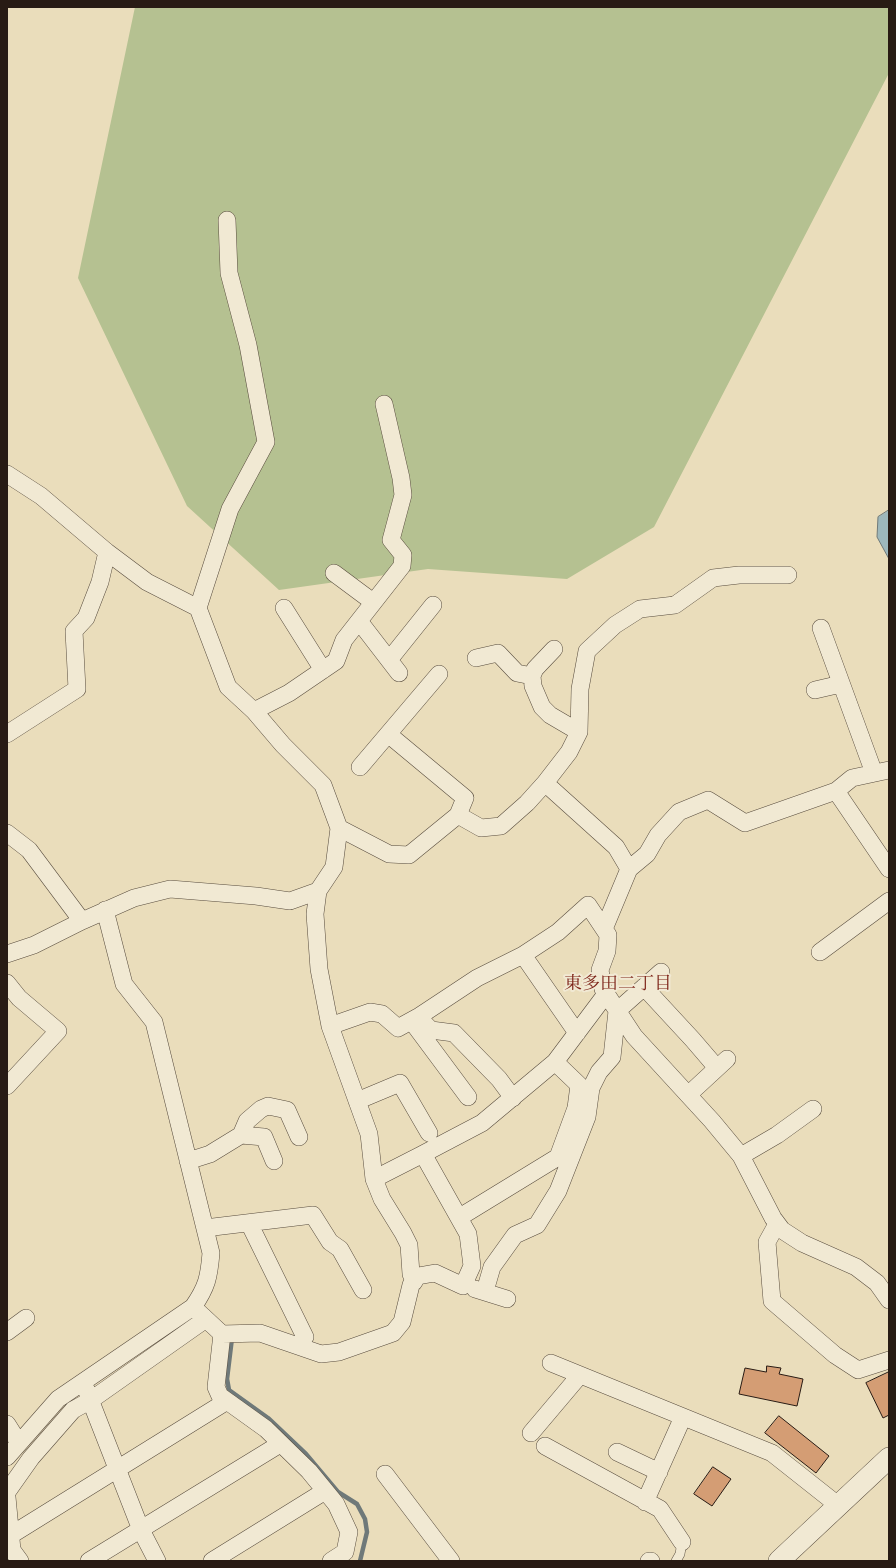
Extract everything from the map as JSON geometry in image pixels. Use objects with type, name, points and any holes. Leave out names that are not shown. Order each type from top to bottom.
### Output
[{"type":"street","points":[[227,220],[229,273],[248,345],[266,442],[230,509],[198,608],[228,687],[254,711],[283,746],[323,785],[340,828],[334,867],[318,891],[315,914],[319,969],[330,1026],[369,1134],[374,1179],[382,1200],[409,1245],[411,1274],[414,1282]]},
{"type":"street","points":[[254,711],[289,693],[336,661],[344,640],[402,566],[403,556],[391,540],[403,495],[401,478],[384,404]]},
{"type":"street","points":[[7,474],[41,496],[107,552],[147,582],[198,608]]},
{"type":"street","points":[[7,734],[77,689],[74,630],[86,618],[100,582],[107,552]]},
{"type":"street","points":[[334,573],[374,602]]},
{"type":"street","points":[[458,815],[481,828],[501,826],[527,803],[545,783],[569,752],[579,732],[580,688],[587,651],[615,625],[640,609],[675,605],[713,578],[739,575],[788,575]]},
{"type":"street","points":[[359,621],[394,666],[433,605]]},
{"type":"street","points":[[284,608],[323,670]]},
{"type":"street","points":[[604,929],[629,869],[647,854],[658,835],[679,812],[708,800],[745,823],[836,791],[852,778],[881,772],[841,684],[821,628]]},
{"type":"street","points":[[554,649],[535,669],[532,676],[533,686],[542,708],[550,715],[579,732]]},
{"type":"street","points":[[476,658],[498,653],[517,673],[532,676]]},
{"type":"street","points":[[360,766],[439,674]]},
{"type":"street","points":[[815,690],[841,684]]},
{"type":"street","points":[[340,828],[389,854],[409,855],[458,815],[465,798],[388,734]]},
{"type":"street","points":[[545,783],[616,847],[629,869]]},
{"type":"street","points":[[836,791],[889,869]]},
{"type":"street","points":[[7,833],[29,850],[82,921]]},
{"type":"street","points":[[7,954],[34,945],[105,910],[134,898],[170,889],[290,900],[318,891]]},
{"type":"street","points":[[820,952],[889,901]]},
{"type":"street","points":[[330,1026],[370,1012],[382,1014],[398,1028],[415,1019],[477,978],[523,955],[558,932],[588,905],[608,935],[607,951],[600,970],[603,990],[634,1036],[741,1156],[777,1224],[782,1230],[802,1243],[856,1267],[877,1283],[889,1300]]},
{"type":"street","points":[[7,1457],[58,1399],[193,1307],[202,1294],[208,1278],[211,1253],[154,1022],[124,984],[105,910]]},
{"type":"street","points":[[523,955],[577,1033]]},
{"type":"street","points":[[485,1291],[492,1267],[515,1235],[537,1225],[558,1191],[587,1117],[591,1088],[599,1072],[612,1057],[617,1011],[661,972]]},
{"type":"street","points":[[7,983],[19,998],[58,1031],[7,1086]]},
{"type":"street","points":[[644,987],[693,1040],[722,1063],[688,1095]]},
{"type":"street","points":[[374,1179],[482,1124],[555,1062],[606,994]]},
{"type":"street","points":[[415,1019],[468,1098]]},
{"type":"street","points":[[415,1019],[431,1030],[454,1033],[499,1079],[513,1098]]},
{"type":"street","points":[[460,1217],[558,1157],[576,1108],[579,1085],[555,1062]]},
{"type":"street","points":[[357,1101],[400,1083],[429,1133]]},
{"type":"street","points":[[188,1161],[210,1154],[241,1135],[247,1121],[261,1109],[268,1106],[287,1110],[299,1137]]},
{"type":"street","points":[[741,1156],[777,1135],[813,1109]]},
{"type":"street","points":[[241,1135],[264,1137],[274,1161]]},
{"type":"street","points":[[423,1154],[460,1217],[468,1234],[472,1266],[463,1286]]},
{"type":"street","points":[[205,1228],[313,1215],[330,1242],[340,1249],[363,1290]]},
{"type":"street","points":[[249,1223],[305,1337]]},
{"type":"street","points":[[777,1224],[767,1242],[772,1301],[835,1355],[858,1370],[889,1360]]},
{"type":"street","points":[[193,1307],[222,1334],[260,1333],[321,1354],[339,1352],[393,1333],[402,1322],[411,1285],[418,1276],[435,1273],[463,1286],[485,1291],[507,1299]]},
{"type":"street","points":[[8,1330],[26,1318]]},
{"type":"street","points":[[7,1492],[31,1458],[73,1410],[91,1400],[206,1319]]},
{"type":"street","points":[[222,1334],[216,1388],[220,1396],[266,1429],[309,1471],[336,1504],[349,1532],[345,1552],[331,1561]]},
{"type":"street","points":[[551,1363],[772,1454],[839,1506]]},
{"type":"street","points":[[531,1433],[580,1375]]},
{"type":"street","points":[[83,1382],[116,1470],[141,1530],[157,1561]]},
{"type":"street","points":[[11,1535],[227,1401]]},
{"type":"street","points":[[646,1502],[683,1417]]},
{"type":"street","points":[[7,1424],[19,1443]]},
{"type":"street","points":[[89,1561],[280,1444]]},
{"type":"street","points":[[546,1446],[660,1509],[682,1542]]},
{"type":"street","points":[[617,1452],[659,1472]]},
{"type":"street","points":[[780,1561],[889,1458]]},
{"type":"street","points":[[384,1474],[445,1559]]},
{"type":"street","points":[[212,1561],[325,1491]]},
{"type":"street","points":[[7,1497],[12,1550],[20,1561]]},
{"type":"lane","points":[[676,1561],[680,1554],[682,1542]]},
{"type":"green space","points":[[135,7],[889,7],[889,73],[654,527],[567,579],[428,569],[279,590],[187,506],[78,278]]},
{"type":"water","points":[[889,510],[889,559],[877,537],[878,517]]},
{"type":"building","points":[[767,1366],[781,1368],[779,1374],[803,1379],[797,1406],[739,1394],[745,1368],[766,1372]]},
{"type":"building","points":[[889,1372],[889,1415],[883,1418],[866,1383]]},
{"type":"building","points":[[779,1416],[829,1456],[816,1473],[765,1433]]},
{"type":"building","points":[[713,1467],[731,1479],[712,1506],[694,1494]]},
{"type":"waterway","points":[[232,1338],[227,1379],[229,1390],[268,1418],[306,1454],[338,1492],[357,1504],[365,1519],[367,1532],[360,1561]]},
{"type":"district","name":"東多田二丁目","points":[[618,985]]}]
